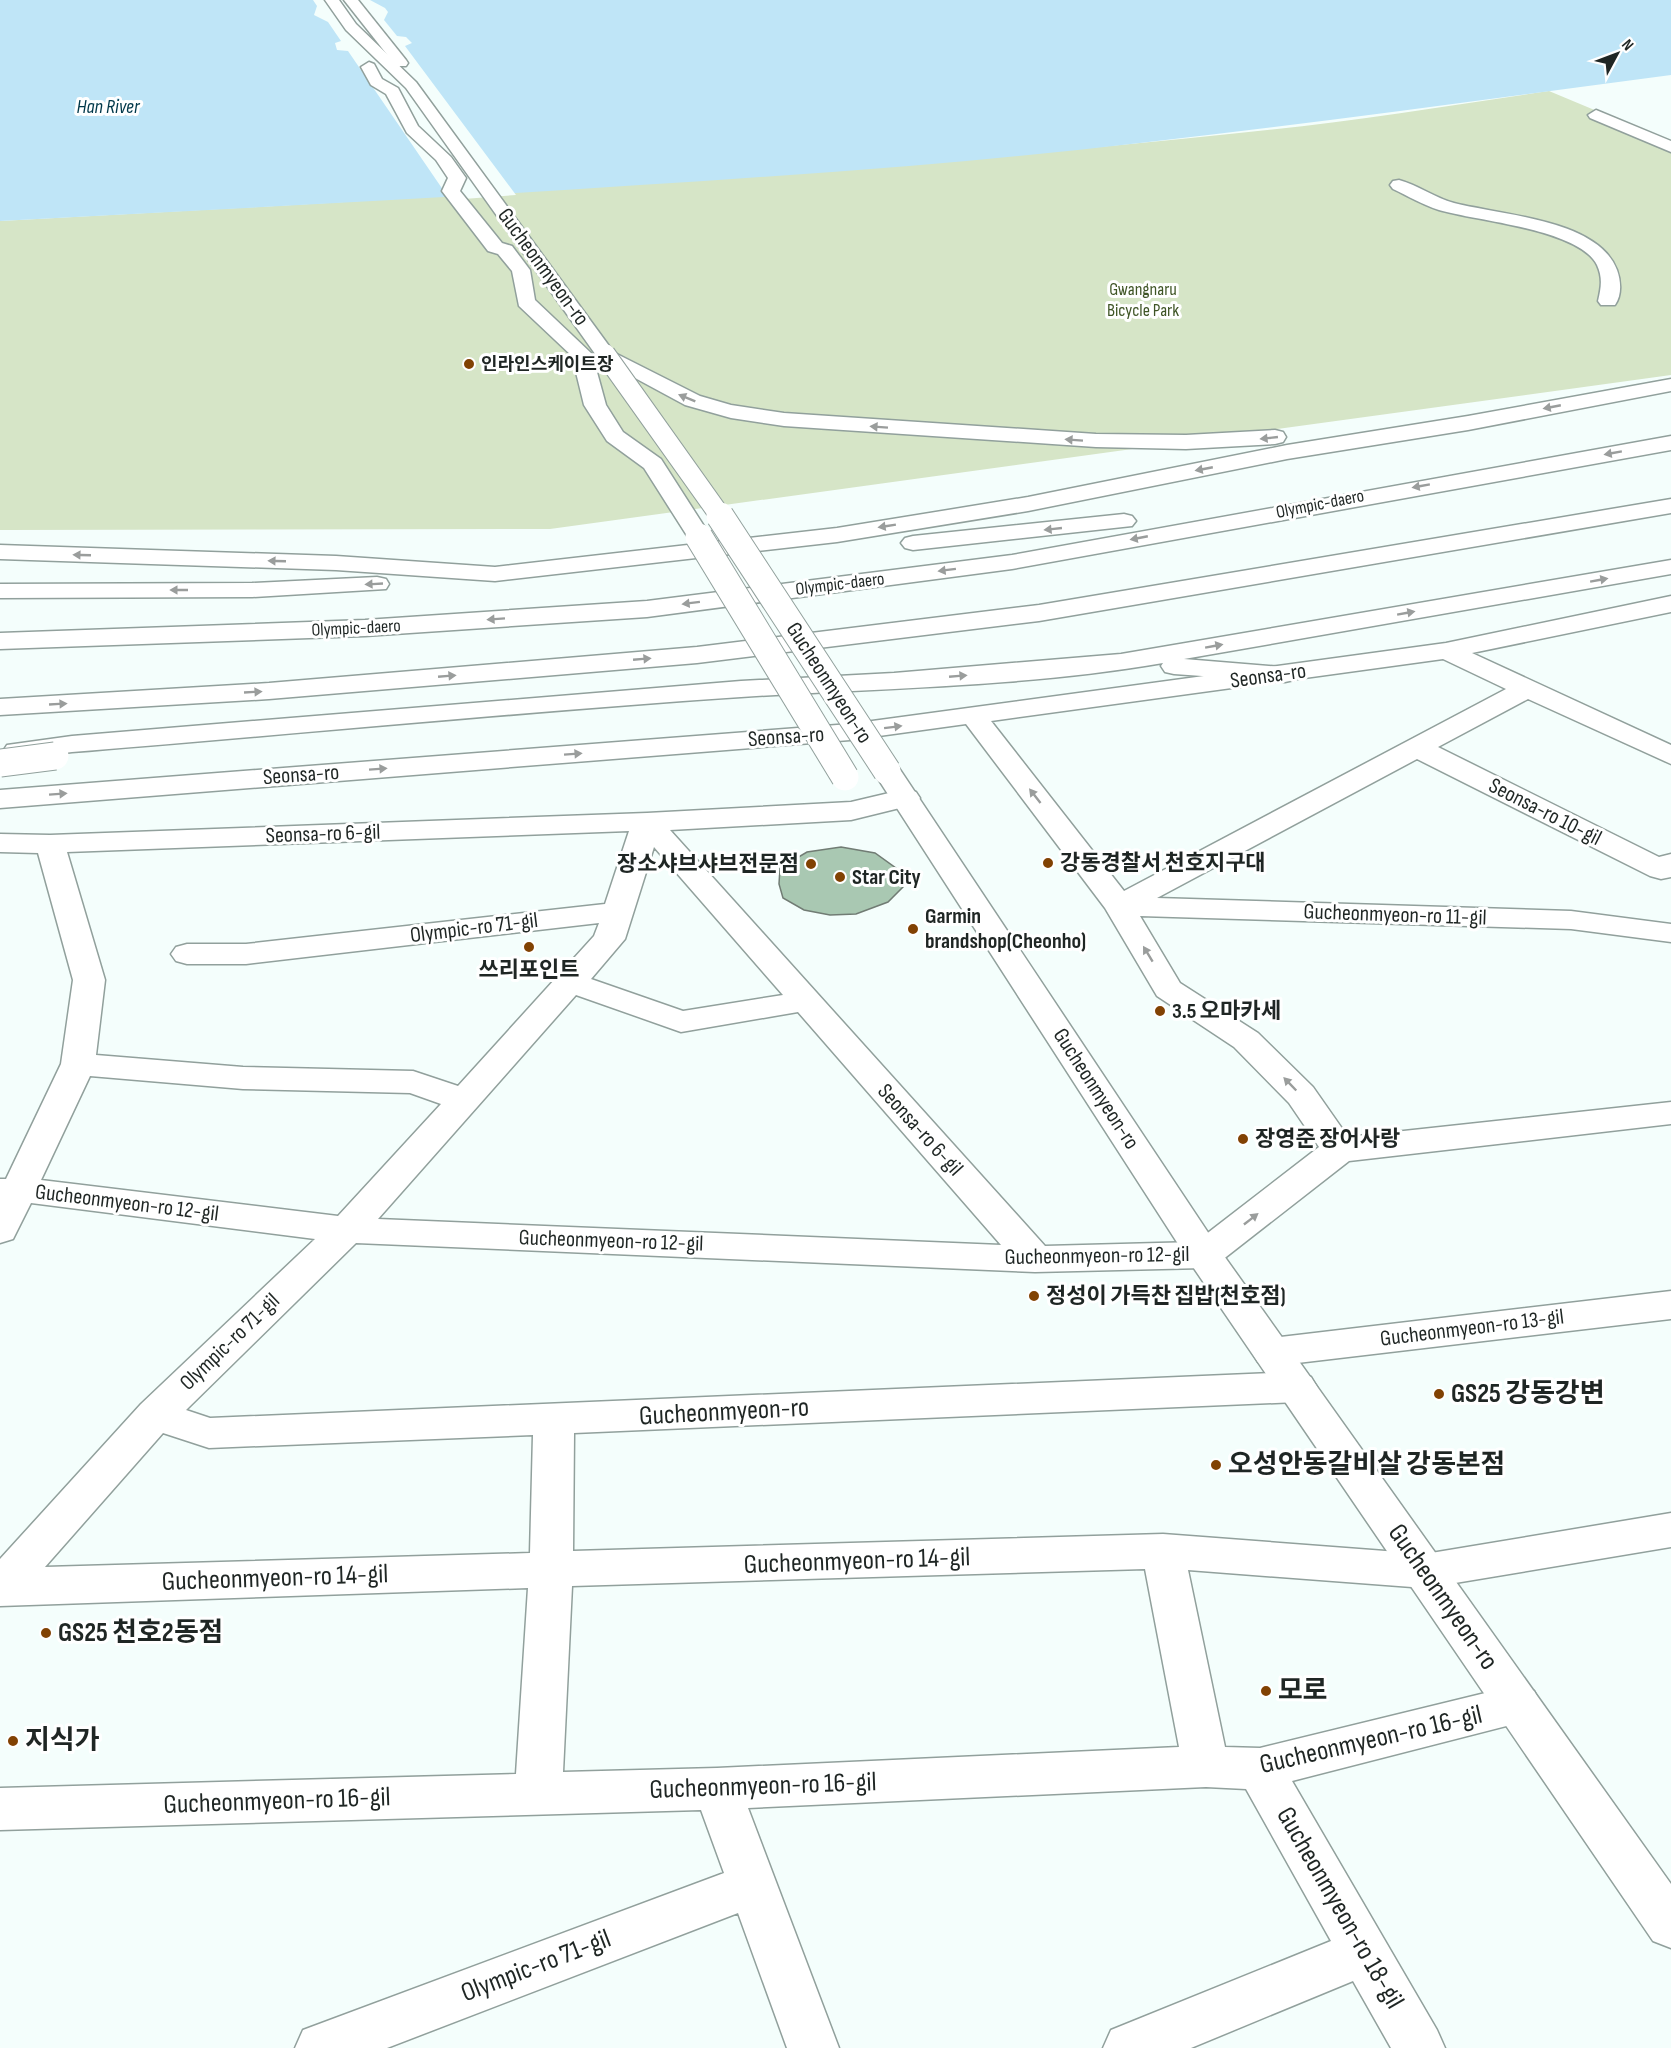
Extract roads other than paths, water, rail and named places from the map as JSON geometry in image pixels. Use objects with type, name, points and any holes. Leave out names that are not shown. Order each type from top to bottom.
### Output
[{"type":"main road","name":"Gucheonmyeon-ro","points":[[332,0],[351,27],[411,85],[722,519],[1204,1254],[1671,1925]]},
{"type":"main road","points":[[351,0],[400,63]]},
{"type":"main road","points":[[369,67],[376,82],[393,91],[399,108],[420,139],[444,156],[457,178],[451,191],[468,216],[495,247],[510,254],[521,270],[526,302],[582,354],[594,405],[615,436],[652,464],[844,777]]},
{"type":"main road","points":[[1596,115],[1671,147]]},
{"type":"main road","points":[[1399,185],[1445,206],[1530,224],[1560,233],[1583,244],[1599,255],[1608,267],[1611,279],[1608,301]]},
{"type":"main road","points":[[605,354],[670,391],[705,405],[733,411],[829,423],[1108,443],[1244,440],[1468,423]]},
{"type":"main road","points":[[0,591],[252,590],[391,584],[837,535],[1028,504],[1287,452],[1468,423],[1671,385]]},
{"type":"main road","points":[[1632,393],[1671,391]]},
{"type":"main road","name":"Olympic-daero","points":[[0,641],[365,628],[647,609],[1012,562],[1361,496],[1671,443]]},
{"type":"main road","points":[[534,570],[641,568],[1361,496]]},
{"type":"main road","points":[[0,707],[269,691],[697,655],[1039,613],[1671,506]]},
{"type":"main road","points":[[0,552],[336,563],[495,574]]},
{"type":"main road","points":[[0,753],[764,703],[894,681],[1121,662],[1671,567]]},
{"type":"main road","name":"Seonsa-ro","points":[[0,799],[850,732],[974,717],[1446,651],[1671,604]]},
{"type":"main road","points":[[1446,651],[1671,756]]},
{"type":"main road","points":[[1121,662],[1285,674]]},
{"type":"main road","points":[[1119,906],[1527,689]]},
{"type":"main road","points":[[974,717],[1119,906],[1168,989],[1246,1040],[1301,1095],[1339,1150]]},
{"type":"main road","name":"Seonsa-ro 10-gil","points":[[1418,748],[1661,870],[1671,863]]},
{"type":"main road","points":[[0,763],[63,750]]},
{"type":"main road","points":[[0,770],[63,750]]},
{"type":"main road","name":"Seonsa-ro 6-gil","points":[[0,843],[50,844],[647,822],[851,811],[896,784]]},
{"type":"main road","name":"Seonsa-ro 6-gil","points":[[647,822],[1035,1259]]},
{"type":"main road","name":"Olympic-ro 71-gil","points":[[0,1587],[155,1415],[347,1230],[609,939],[647,822]]},
{"type":"main road","points":[[0,1230],[10,1190],[78,1064],[88,980],[50,844]]},
{"type":"main road","name":"Gucheonmyeon-ro 11-gil","points":[[1119,906],[1570,920],[1671,933]]},
{"type":"main road","name":"Olympic-ro 71-gil","points":[[187,954],[246,954],[618,912]]},
{"type":"main road","points":[[570,982],[681,1022],[806,1001]]},
{"type":"main road","points":[[78,1064],[243,1078],[413,1082],[464,1100]]},
{"type":"main road","points":[[1204,1254],[1339,1150],[1671,1113]]},
{"type":"main road","name":"Gucheonmyeon-ro 12-gil","points":[[10,1190],[347,1230],[1035,1259],[1204,1254]]},
{"type":"main road","name":"Gucheonmyeon-ro 13-gil","points":[[1272,1352],[1671,1305]]},
{"type":"main road","name":"Gucheonmyeon-ro","points":[[155,1415],[209,1433],[1297,1387]]},
{"type":"main road","points":[[538,1793],[551,1570],[554,1420]]},
{"type":"main road","name":"Gucheonmyeon-ro 14-gil","points":[[0,1587],[1162,1551],[1425,1571],[1671,1530]]},
{"type":"main road","points":[[1162,1551],[1206,1766]]},
{"type":"main road","name":"Gucheonmyeon-ro 16-gil","points":[[0,1809],[717,1789],[1206,1766],[1260,1769],[1518,1705]]},
{"type":"main road","name":"Gucheonmyeon-ro 18-gil","points":[[1260,1769],[1419,2048]]},
{"type":"main road","points":[[717,1789],[813,2048]]},
{"type":"main road","name":"Olympic-ro 71-gil","points":[[321,2048],[752,1885]]},
{"type":"main road","points":[[1129,2048],[1364,1952]]},
{"type":"water","name":"Han River","points":[[0,0],[1671,0],[1671,75],[1195,137],[909,166],[569,190],[0,221]]},
{"type":"place","name":"인라인스케이트장","points":[[469,364]]},
{"type":"place","name":"강동경찰서 천호지구대","points":[[1048,863]]},
{"type":"place","name":"장소샤브샤브전문점","points":[[811,864]]},
{"type":"place","name":"Star City","points":[[840,877]]},
{"type":"place","name":"Garmin brandshop(Cheonho)","points":[[913,929]]},
{"type":"place","name":"쓰리포인트","points":[[529,947]]},
{"type":"place","name":"3.5 오마카세","points":[[1160,1011]]},
{"type":"place","name":"장영준 장어사랑","points":[[1243,1139]]},
{"type":"place","name":"정성이 가득찬 집밥(천호점)","points":[[1034,1296]]},
{"type":"place","name":"GS25 강동강변","points":[[1439,1394]]},
{"type":"place","name":"오성안동갈비살 강동본점","points":[[1216,1465]]},
{"type":"place","name":"GS25 천호2동점","points":[[46,1633]]},
{"type":"place","name":"모로","points":[[1266,1691]]},
{"type":"place","name":"지식가","points":[[13,1741]]},
{"type":"park label","name":"Gwangnaru Bicycle Park","points":[[1143,299]]}]
